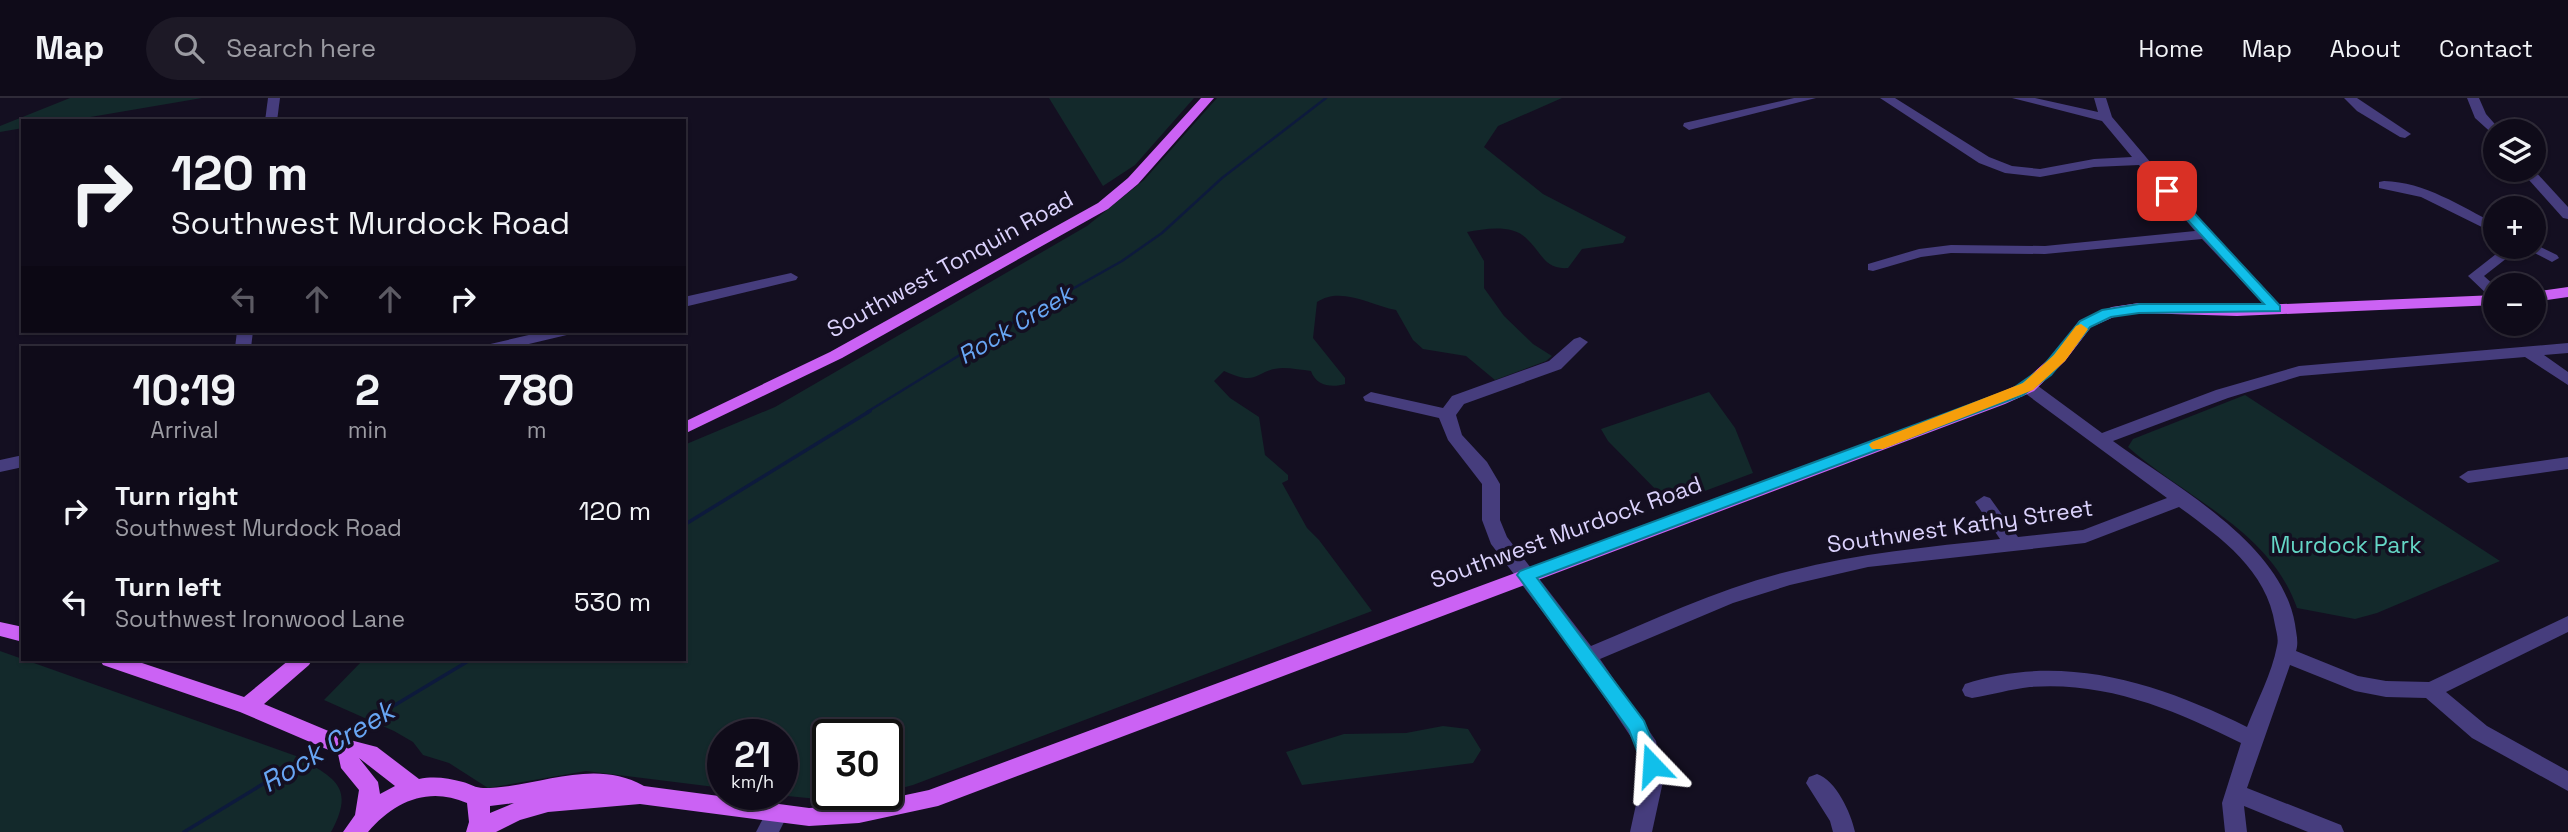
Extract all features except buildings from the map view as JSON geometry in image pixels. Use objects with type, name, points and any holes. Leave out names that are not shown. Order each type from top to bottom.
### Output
[{"type":"main road","name":"Southwest Tonquin Road","points":[[686,428],[836,355],[1103,206],[1133,181],[1208,98]]},
{"type":"main road","points":[[2546,295],[2568,292]]},
{"type":"main road","name":"Southwest Murdock Road","points":[[478,798],[510,796],[553,786],[629,785],[640,795],[772,823],[809,817],[859,814],[942,795],[2028,387],[2059,358],[2085,324],[2107,313],[2139,309],[2275,309],[2483,301]]},
{"type":"main road","points":[[0,629],[21,634]]},
{"type":"main road","points":[[113,661],[247,706],[348,749],[364,748],[385,763],[404,783],[418,788]]},
{"type":"main road","points":[[247,706],[301,661]]},
{"type":"main road","points":[[348,749],[349,762],[370,788],[360,824]]},
{"type":"main road","points":[[360,824],[392,799],[418,788],[444,784],[478,798],[480,822],[477,832]]},
{"type":"main road","name":"Southwest Murdock Road","points":[[477,832],[528,806],[572,799],[619,802],[640,795]]},
{"type":"street","points":[[271,119],[274,98]]},
{"type":"street","points":[[1689,126],[1810,98]]},
{"type":"street","points":[[1886,98],[1984,160],[2010,170],[2040,173],[2094,163],[2141,161]]},
{"type":"street","points":[[2018,98],[2106,118]]},
{"type":"street","points":[[2100,98],[2106,118],[2141,161],[2275,309]]},
{"type":"street","points":[[2350,98],[2361,108],[2405,134]]},
{"type":"street","points":[[2473,98],[2484,119]]},
{"type":"street","points":[[2538,182],[2568,215]]},
{"type":"street","points":[[2384,185],[2399,185],[2415,191],[2483,224]]},
{"type":"street","points":[[1873,267],[1919,253],[1951,249],[2045,250],[2205,234]]},
{"type":"street","points":[[2546,254],[2552,257]]},
{"type":"street","points":[[2483,283],[2475,276],[2498,259]]},
{"type":"street","points":[[686,302],[790,277]]},
{"type":"street","points":[[501,346],[556,333]]},
{"type":"street","points":[[1447,414],[1458,400],[1476,391],[1555,365],[1580,342]]},
{"type":"street","points":[[2101,439],[2222,394],[2299,372],[2568,348]]},
{"type":"street","points":[[2529,352],[2568,380]]},
{"type":"street","points":[[2028,387],[2238,543],[2266,576],[2283,613],[2288,644],[2235,793],[2232,814],[2236,832]]},
{"type":"street","points":[[1371,397],[1447,414]]},
{"type":"street","points":[[1447,414],[1454,440],[1490,481],[1494,496],[1491,518],[1498,539],[1637,726],[1649,752],[1653,777],[1641,832]]},
{"type":"street","points":[[0,466],[21,461]]},
{"type":"street","points":[[2468,477],[2568,463]]},
{"type":"street","name":"Southwest Kathy Street","points":[[1587,656],[1726,598],[1788,578],[1868,560],[2085,536],[2182,499]]},
{"type":"street","points":[[1984,502],[2014,545]]},
{"type":"street","points":[[2286,655],[2355,682],[2386,689],[2431,690],[2568,623]]},
{"type":"street","points":[[1972,690],[2032,679],[2096,682],[2157,696],[2252,739]]},
{"type":"street","points":[[2431,690],[2455,716],[2478,734],[2568,782]]},
{"type":"street","points":[[1817,782],[1841,818],[1844,832]]},
{"type":"street","points":[[2235,793],[2333,832]]},
{"type":"green space","points":[[70,98],[202,98],[79,119],[21,119],[21,128],[0,132],[0,126]]},
{"type":"green space","points":[[1049,98],[1194,98],[1135,165],[1103,186]]},
{"type":"green space","points":[[1217,98],[1562,98],[1498,126],[1484,147],[1543,194],[1626,237],[1623,243],[1582,249],[1568,268],[1560,268],[1548,263],[1526,238],[1513,231],[1498,229],[1467,232],[1484,261],[1484,288],[1504,316],[1533,344],[1552,356],[1546,361],[1495,380],[1466,356],[1423,349],[1413,340],[1396,310],[1356,298],[1336,296],[1317,302],[1313,338],[1345,378],[1345,384],[1325,385],[1313,376],[1311,371],[1283,368],[1251,378],[1224,371],[1214,381],[1230,398],[1259,417],[1265,455],[1288,475],[1288,480],[1282,483],[1307,528],[1372,611],[913,785],[903,788],[903,719],[812,719],[812,798],[798,797],[798,719],[707,719],[707,786],[586,771],[488,788],[449,763],[423,755],[413,742],[394,731],[324,700],[362,661],[686,661],[686,444],[775,407],[1087,226],[1144,180]]},
{"type":"green space","points":[[1709,392],[1735,428],[1753,473],[1670,504],[1608,441],[1601,429]]},
{"type":"green space","name":"Murdock Park","points":[[2245,395],[2500,561],[2377,613],[2355,619],[2297,608],[2284,581],[2267,557],[2247,536],[2128,447],[2133,439]]},
{"type":"green space","points":[[0,651],[21,658],[21,661],[28,661],[296,756],[330,778],[341,794],[338,816],[331,832],[0,832]]},
{"type":"green space","points":[[1443,726],[1468,729],[1481,750],[1473,763],[1302,785],[1286,752],[1344,734],[1406,733]]},
{"type":"waterway","name":"Rock Creek","points":[[867,412],[1012,323],[1122,261],[1162,233],[1222,178],[1326,98]]},
{"type":"waterway","name":"Rock Creek","points":[[686,524],[870,411]]},
{"type":"waterway","name":"Rock Creek","points":[[340,738],[468,661]]},
{"type":"waterway","name":"Rock Creek","points":[[184,832],[327,745]]},
{"type":"slow traffic","points":[[1877,445],[2028,387],[2059,358],[2081,329]]},
{"type":"route","points":[[1652,765],[1637,726],[1526,575],[2017,392],[2028,387],[2046,372],[2085,324],[2107,313],[2125,309],[2275,309],[2167,191]]}]
